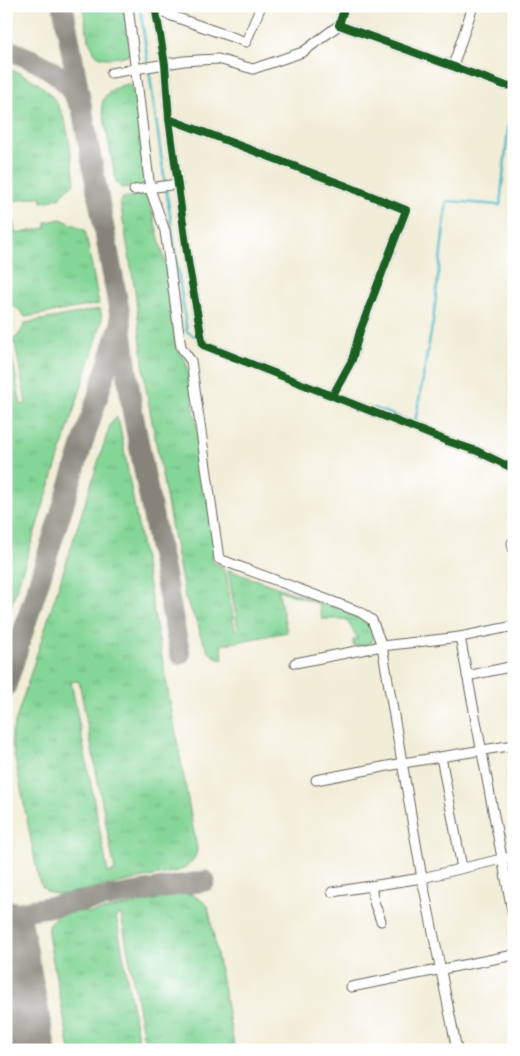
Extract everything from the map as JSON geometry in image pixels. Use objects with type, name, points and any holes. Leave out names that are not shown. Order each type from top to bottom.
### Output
[{"type":"street","points":[[128,6],[150,188],[165,231],[181,347],[191,361],[219,559],[366,615],[372,620],[382,646],[422,878],[457,1050]]},
{"type":"street","points":[[155,8],[246,42],[261,6]]},
{"type":"street","points":[[111,74],[184,61],[218,59],[253,69],[303,52],[340,25],[345,6]]},
{"type":"street","points":[[453,66],[473,6]]},
{"type":"street","points":[[155,8],[165,64],[169,119],[170,185],[189,266],[203,346],[477,451],[514,469]]},
{"type":"street","points":[[340,25],[504,85],[514,86]]},
{"type":"street","points":[[169,119],[344,184],[406,210],[360,331],[352,360],[333,395]]},
{"type":"street","points":[[134,190],[170,185]]},
{"type":"street","points":[[295,663],[382,646],[460,636],[514,626]]},
{"type":"street","points":[[460,636],[514,921]]},
{"type":"street","points":[[467,676],[514,666]]},
{"type":"street","points":[[316,780],[403,763],[514,746]]},
{"type":"street","points":[[441,758],[462,868]]},
{"type":"street","points":[[332,892],[422,878],[514,856]]},
{"type":"street","points":[[371,886],[380,921]]},
{"type":"street","points":[[351,987],[514,955]]},
{"type":"green space","points":[[83,6],[123,6],[131,51],[129,55],[109,58],[98,56],[94,52],[89,40]]},
{"type":"green space","points":[[6,68],[27,77],[43,87],[54,98],[66,126],[75,182],[58,199],[42,202],[41,196],[9,202],[16,234],[46,228],[46,222],[61,219],[85,230],[99,304],[25,317],[17,308],[6,306]]},
{"type":"green space","points":[[128,84],[132,85],[135,90],[145,184],[121,188],[116,181],[102,107],[104,98],[110,91]]},
{"type":"green space","points":[[143,194],[150,203],[165,262],[175,343],[186,361],[217,551],[212,556],[213,563],[221,566],[226,574],[235,630],[238,629],[228,570],[354,614],[369,625],[373,633],[372,642],[360,646],[353,645],[353,640],[358,639],[346,619],[322,619],[319,604],[278,590],[287,632],[221,645],[223,659],[218,659],[208,651],[185,598],[146,389],[135,290],[120,202],[123,198]]},
{"type":"green space","points":[[100,309],[102,319],[6,622],[6,341],[18,335],[25,323]],"holes":[[[15,343],[26,404],[21,405],[10,344]]]},
{"type":"green space","points":[[116,417],[119,422],[197,849],[191,863],[178,871],[65,894],[56,894],[44,889],[39,881],[12,743],[12,732],[110,425]],"holes":[[[79,681],[115,871],[108,873],[71,682]]]},
{"type":"green space","points":[[177,892],[194,896],[208,906],[235,1050],[146,1050],[121,914],[116,916],[140,1050],[70,1050],[49,940],[48,929],[52,920],[71,910],[81,910],[89,913],[170,897]]},
{"type":"waterway","points":[[140,6],[148,64]]},
{"type":"waterway","points":[[149,70],[165,183]]},
{"type":"waterway","points":[[374,408],[415,423],[433,321],[447,201],[500,205],[514,75]]},
{"type":"waterway","points":[[166,188],[187,332],[199,338]]},
{"type":"waterway","points":[[204,341],[230,351]]},
{"type":"taxiway","points":[[63,6],[120,315],[132,409],[180,654]]},
{"type":"taxiway","points":[[6,49],[48,68],[64,82],[77,101]]},
{"type":"taxiway","points":[[6,686],[119,329]]},
{"type":"taxiway","points":[[6,914],[205,881]]},
{"type":"runway","points":[[6,927],[29,1050]]},
{"type":"cycle path","points":[[155,6],[165,64],[169,119],[189,267],[203,345],[477,451],[514,469]]},
{"type":"cycle path","points":[[345,6],[339,25],[504,85],[514,86]]},
{"type":"cycle path","points":[[169,119],[406,210],[360,331],[352,360],[333,395]]}]
